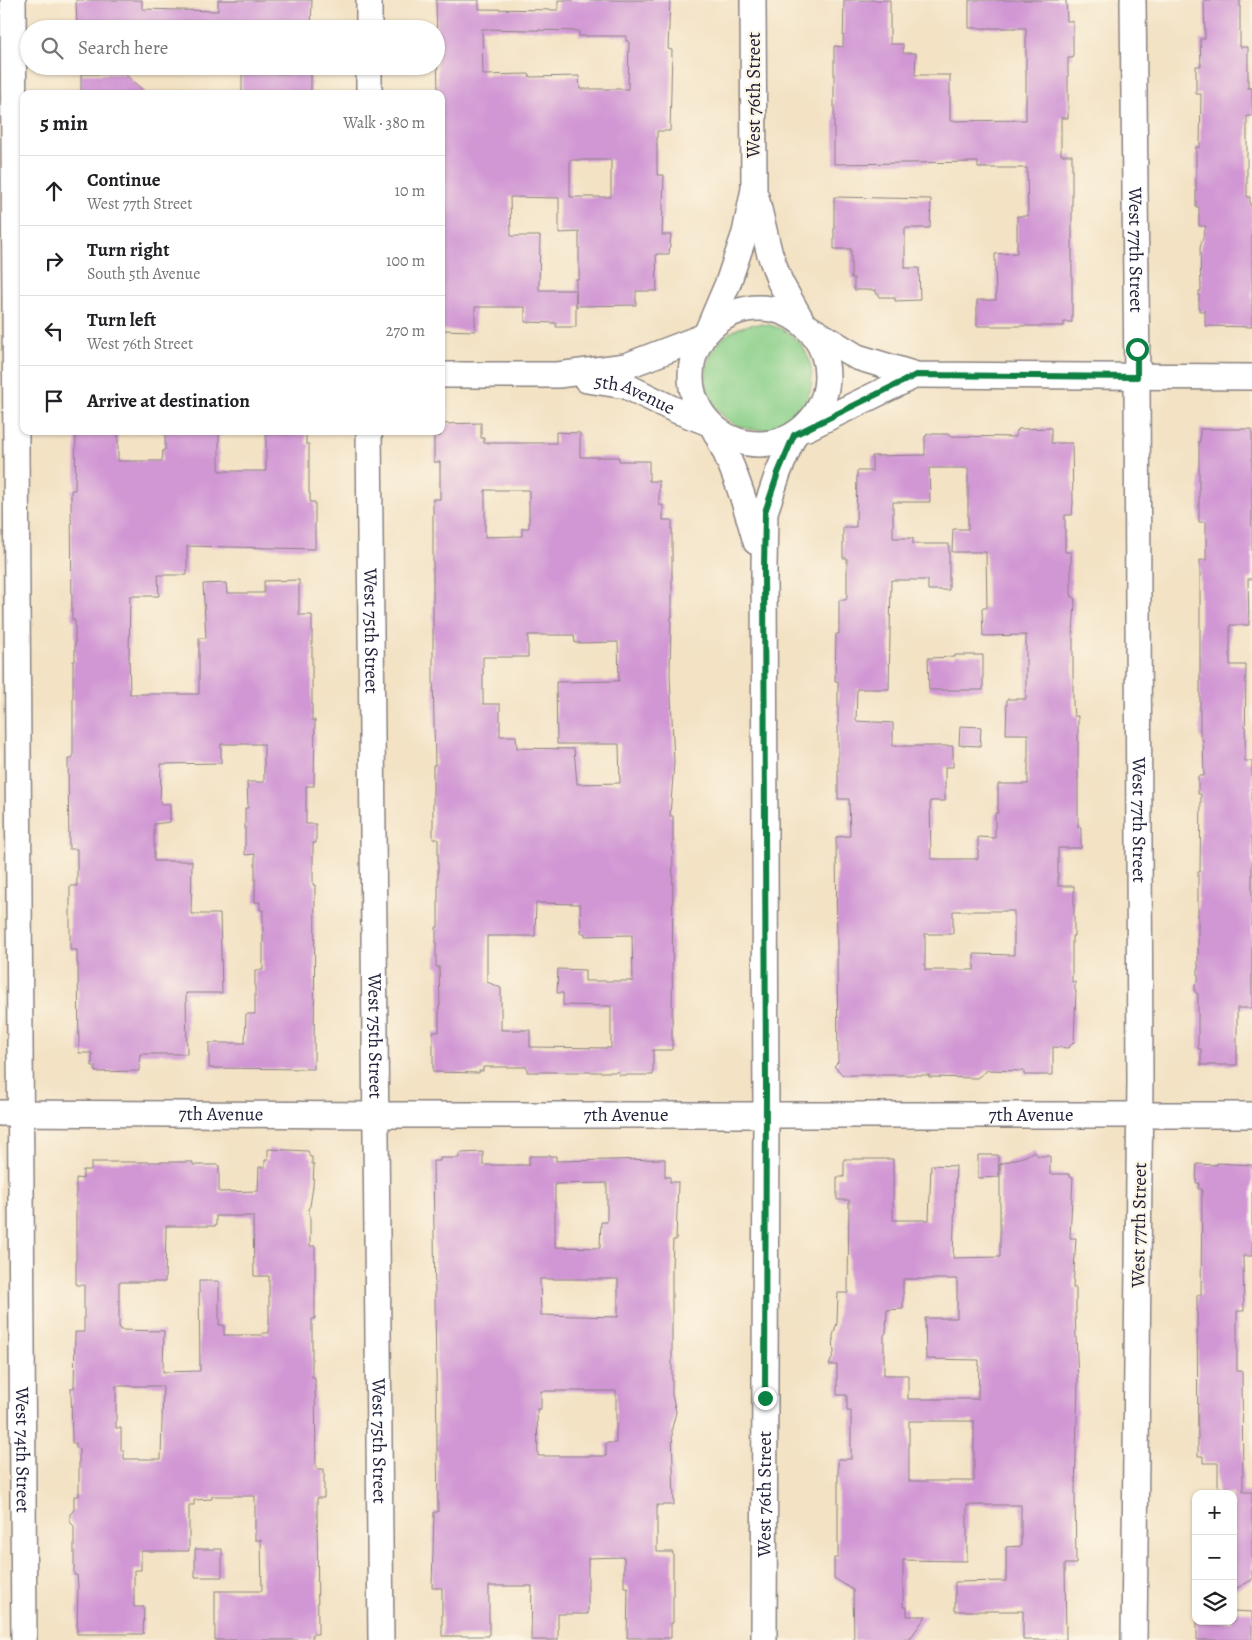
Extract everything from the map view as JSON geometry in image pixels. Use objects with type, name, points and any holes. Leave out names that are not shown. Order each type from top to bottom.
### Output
[{"type":"street","name":"West 74th Street","points":[[13,0],[10,1113],[24,1640]]},
{"type":"street","points":[[369,20],[370,0]]},
{"type":"street","name":"West 76th Street","points":[[705,334],[728,283],[745,233],[754,189],[753,0]]},
{"type":"street","name":"West 77th Street","points":[[1133,0],[1137,377],[1140,1114],[1134,1640]]},
{"type":"street","points":[[369,75],[369,90]]},
{"type":"street","name":"West 76th Street","points":[[754,189],[769,251],[780,282],[805,324]]},
{"type":"street","points":[[916,375],[796,434],[774,443],[752,444],[731,439],[711,425],[698,408],[692,390],[690,372],[694,354],[705,334],[724,316],[744,309],[765,307],[785,312],[857,357],[916,375],[1252,377]]},
{"type":"street","points":[[796,434],[813,419],[821,406],[827,382],[826,361],[820,344],[805,324]]},
{"type":"street","name":"5th Avenue","points":[[445,375],[558,375],[626,366],[705,334]]},
{"type":"street","name":"5th Avenue","points":[[558,375],[626,386],[711,425]]},
{"type":"street","name":"West 76th Street","points":[[711,425],[727,453],[743,494],[764,568]]},
{"type":"street","name":"West 76th Street","points":[[764,1640],[766,1116],[765,512],[778,473],[796,434]]},
{"type":"street","name":"West 75th Street","points":[[369,435],[381,1640]]},
{"type":"street","name":"7th Avenue","points":[[10,1113],[766,1116],[1252,1115]]},
{"type":"green space","points":[[759,324],[779,328],[796,340],[808,357],[812,377],[808,397],[796,414],[779,426],[759,430],[739,426],[722,414],[710,397],[706,377],[710,357],[722,340],[739,328]]},
{"type":"building","points":[[76,0],[142,0],[142,9],[218,11],[218,0],[312,0],[311,20],[77,20]]},
{"type":"building","points":[[436,0],[479,0],[479,9],[558,10],[558,0],[670,0],[668,49],[672,50],[670,131],[657,131],[657,175],[664,175],[662,235],[671,235],[669,254],[656,254],[657,291],[636,291],[636,305],[576,306],[576,327],[556,327],[556,323],[525,322],[525,307],[475,307],[475,331],[445,330],[445,90],[438,90],[438,75],[445,75],[445,20],[436,20]],"holes":[[[482,29],[579,31],[579,36],[626,36],[626,41],[629,41],[628,89],[580,89],[579,76],[530,77],[529,74],[483,75]],[[570,160],[611,160],[611,197],[570,197]],[[510,197],[559,198],[559,233],[579,232],[579,279],[576,279],[576,290],[539,290],[540,236],[511,236]]]},
{"type":"building","points":[[844,0],[890,0],[890,44],[903,44],[903,53],[916,53],[915,75],[950,75],[950,121],[1026,120],[1026,28],[969,28],[969,0],[1066,0],[1067,21],[1073,21],[1073,58],[1068,58],[1068,118],[1061,118],[1061,155],[1072,155],[1072,322],[1064,322],[1064,326],[977,326],[977,300],[996,300],[995,254],[1017,253],[1017,216],[1028,216],[1027,168],[978,168],[978,162],[834,164],[834,46],[843,47]]},
{"type":"building","points":[[1204,0],[1240,0],[1240,47],[1248,47],[1248,88],[1252,88],[1252,116],[1247,116],[1247,197],[1250,197],[1250,205],[1252,205],[1252,327],[1205,326],[1205,311],[1199,311],[1199,291],[1201,291],[1200,248],[1206,226],[1199,226],[1199,207],[1196,207],[1196,147],[1200,147],[1201,94],[1196,94],[1196,66],[1201,66],[1200,39],[1205,39]]},
{"type":"building","points":[[81,75],[126,75],[143,90],[81,90]]},
{"type":"building","points":[[242,75],[311,75],[311,90],[242,90]]},
{"type":"building","points":[[834,197],[931,199],[930,228],[905,228],[905,268],[919,268],[920,300],[895,301],[895,298],[879,297],[879,294],[876,294],[876,290],[854,290],[854,278],[851,278],[851,249],[834,249]]},
{"type":"building","points":[[481,423],[481,438],[484,438],[484,443],[556,443],[556,432],[580,433],[580,457],[619,457],[619,461],[649,461],[649,481],[659,481],[659,505],[663,505],[663,520],[672,520],[670,675],[674,762],[670,816],[673,816],[672,1050],[653,1050],[653,1075],[619,1075],[619,1072],[527,1072],[527,1067],[483,1067],[483,1071],[479,1071],[479,1073],[433,1072],[433,1032],[439,1032],[440,1006],[439,967],[436,967],[438,839],[433,839],[433,765],[435,765],[433,499],[440,499],[440,462],[434,462],[434,436],[445,435],[445,424]],"holes":[[[485,490],[529,490],[529,528],[522,528],[522,536],[485,537]],[[528,635],[574,635],[575,643],[618,642],[619,681],[556,682],[557,744],[619,744],[620,783],[577,784],[574,749],[517,748],[516,736],[500,736],[500,704],[483,704],[483,657],[528,657]],[[536,903],[580,904],[581,933],[585,933],[585,936],[632,935],[633,981],[585,981],[585,970],[558,969],[557,993],[563,993],[563,1005],[611,1006],[611,1048],[530,1047],[530,1030],[501,1030],[501,988],[487,982],[487,936],[535,936]]]},
{"type":"building","points":[[1051,428],[1051,443],[1072,443],[1073,503],[1072,515],[1065,515],[1065,552],[1071,552],[1071,593],[1075,603],[1073,705],[1074,716],[1078,716],[1078,827],[1081,827],[1081,848],[1058,848],[1058,886],[1074,886],[1072,982],[1075,982],[1076,991],[1074,1042],[1068,1048],[1053,1047],[1053,1075],[1024,1075],[1024,1071],[988,1070],[977,1078],[929,1077],[929,1075],[843,1075],[834,1066],[838,1062],[836,837],[850,836],[849,799],[838,799],[838,681],[835,681],[836,634],[839,634],[839,600],[846,600],[847,595],[847,558],[843,558],[843,527],[856,527],[857,471],[872,471],[872,456],[925,455],[925,436],[927,434],[1016,437],[1018,429]],"holes":[[[929,468],[968,468],[968,529],[953,529],[952,552],[986,552],[987,608],[982,608],[983,636],[1026,635],[1026,699],[1007,699],[1006,734],[1028,734],[1028,784],[998,784],[998,813],[995,813],[995,838],[978,837],[978,859],[931,859],[930,801],[945,801],[945,767],[953,767],[953,746],[893,746],[893,723],[856,721],[857,689],[889,689],[891,580],[928,580],[928,590],[949,590],[949,544],[913,544],[913,538],[893,538],[893,502],[930,502]],[[953,911],[1014,911],[1014,955],[974,954],[974,970],[925,970],[925,934],[953,934]]]},
{"type":"building","points":[[1200,429],[1252,429],[1252,579],[1248,579],[1249,625],[1230,625],[1230,665],[1246,665],[1245,761],[1252,761],[1252,1008],[1237,1008],[1237,1065],[1201,1065],[1201,1049],[1198,1049],[1198,994],[1195,992],[1195,985],[1198,982],[1198,872],[1200,872],[1201,794],[1198,794],[1198,776],[1204,776],[1203,740],[1200,737],[1200,560],[1206,560],[1206,522],[1199,522]]},
{"type":"building","points":[[76,435],[118,435],[118,461],[162,461],[163,450],[165,450],[165,435],[219,435],[219,471],[266,471],[266,435],[306,435],[306,444],[309,444],[310,502],[315,502],[315,549],[187,546],[187,575],[158,575],[159,596],[130,596],[129,655],[130,694],[199,694],[199,638],[206,638],[203,584],[226,583],[227,593],[264,593],[264,581],[299,580],[299,615],[312,615],[312,720],[315,720],[314,786],[306,786],[306,824],[316,824],[316,843],[313,843],[313,885],[315,885],[314,1069],[209,1068],[209,1043],[245,1043],[246,1014],[255,1014],[255,970],[263,970],[263,910],[260,910],[260,902],[255,902],[255,854],[245,855],[245,808],[248,808],[247,782],[264,782],[264,744],[221,744],[221,763],[161,764],[160,804],[170,804],[170,822],[154,824],[154,861],[192,861],[191,914],[220,914],[222,993],[186,993],[187,1054],[140,1054],[139,1071],[95,1072],[95,1066],[92,1066],[92,1053],[79,1053],[77,950],[70,950],[70,886],[77,886],[77,849],[69,849],[68,759],[73,759],[75,620],[72,620],[71,490],[75,490]]},
{"type":"building","points":[[955,655],[983,655],[983,690],[929,690],[928,658],[955,657]]},
{"type":"building","points":[[960,726],[981,727],[980,746],[959,745]]},
{"type":"building","points":[[268,1149],[308,1151],[310,1157],[312,1157],[312,1164],[314,1164],[313,1186],[308,1209],[310,1217],[310,1246],[315,1246],[315,1319],[312,1319],[312,1377],[315,1377],[316,1469],[324,1469],[324,1498],[317,1498],[318,1634],[312,1634],[312,1640],[215,1640],[215,1591],[262,1591],[261,1540],[255,1540],[255,1496],[212,1496],[212,1499],[194,1500],[194,1505],[189,1505],[189,1551],[141,1551],[141,1570],[134,1570],[134,1607],[144,1607],[143,1634],[77,1634],[78,1586],[77,1575],[74,1575],[74,1526],[70,1522],[70,1514],[74,1510],[74,1496],[79,1496],[79,1448],[76,1448],[76,1443],[72,1443],[71,1388],[74,1388],[75,1332],[84,1332],[84,1285],[76,1285],[76,1178],[83,1179],[83,1170],[91,1170],[91,1162],[193,1162],[193,1165],[219,1165],[219,1192],[258,1191],[259,1167],[265,1167],[265,1160],[268,1160]],"holes":[[[216,1216],[253,1216],[254,1276],[269,1276],[269,1333],[262,1333],[262,1335],[224,1335],[224,1325],[219,1325],[219,1281],[199,1281],[200,1371],[163,1372],[164,1331],[120,1330],[119,1282],[165,1282],[166,1226],[216,1226]],[[116,1386],[163,1386],[161,1459],[124,1459],[124,1451],[121,1451],[121,1428],[116,1428]]]},
{"type":"building","points":[[1034,1151],[1038,1156],[1050,1156],[1050,1174],[1069,1174],[1069,1177],[1073,1177],[1070,1238],[1076,1238],[1073,1288],[1076,1288],[1075,1313],[1078,1381],[1075,1491],[1076,1564],[1065,1564],[1066,1640],[1023,1640],[1023,1611],[955,1611],[955,1582],[1006,1581],[1006,1547],[1021,1546],[1021,1505],[967,1505],[967,1561],[903,1560],[903,1607],[907,1607],[907,1616],[926,1616],[909,1640],[854,1640],[853,1590],[834,1578],[834,1558],[838,1558],[838,1459],[851,1459],[851,1411],[847,1411],[847,1395],[837,1395],[837,1365],[829,1365],[834,1353],[833,1336],[837,1323],[838,1293],[848,1293],[849,1200],[837,1200],[837,1177],[844,1177],[844,1159],[893,1159],[893,1220],[929,1220],[931,1165],[956,1166],[953,1258],[1000,1257],[1000,1164],[1026,1156]],"holes":[[[903,1279],[957,1279],[957,1318],[925,1318],[926,1359],[979,1360],[978,1399],[908,1399],[908,1375],[884,1375],[884,1335],[886,1333],[887,1310],[903,1309]],[[909,1421],[974,1421],[974,1481],[909,1481]]]},
{"type":"building","points":[[483,1152],[483,1165],[529,1165],[529,1156],[556,1156],[556,1161],[665,1159],[665,1177],[670,1177],[670,1182],[678,1182],[676,1240],[673,1240],[672,1269],[672,1395],[676,1412],[672,1428],[674,1505],[657,1505],[657,1552],[673,1552],[673,1623],[671,1623],[671,1638],[627,1638],[628,1587],[624,1587],[624,1557],[588,1558],[588,1614],[558,1614],[558,1640],[531,1640],[532,1586],[489,1586],[489,1636],[442,1636],[442,1588],[432,1588],[434,1512],[438,1512],[433,1161],[440,1161],[440,1158],[459,1158],[459,1153]],"holes":[[[607,1183],[607,1222],[601,1222],[600,1248],[555,1247],[555,1184]],[[540,1279],[618,1279],[618,1317],[541,1315]],[[541,1391],[616,1391],[616,1443],[606,1443],[606,1456],[538,1456],[537,1409],[541,1409]]]},
{"type":"building","points":[[978,1155],[998,1155],[999,1177],[978,1178]]},
{"type":"building","points":[[1217,1163],[1252,1165],[1252,1256],[1243,1256],[1244,1311],[1237,1311],[1237,1371],[1242,1371],[1243,1492],[1252,1492],[1252,1580],[1237,1588],[1237,1490],[1218,1490],[1218,1463],[1203,1463],[1203,1456],[1198,1456],[1197,1295],[1201,1295],[1202,1189],[1198,1189],[1199,1183],[1196,1183],[1197,1164],[1217,1165]]},
{"type":"building","points":[[195,1549],[222,1549],[222,1577],[195,1577]]},
{"type":"building","points":[[1237,1611],[1252,1612],[1252,1640],[1197,1640],[1197,1625],[1237,1625]]},
{"type":"route","points":[[765,1398],[764,568],[765,512],[778,473],[794,435],[916,375],[1137,377],[1137,349]]}]
